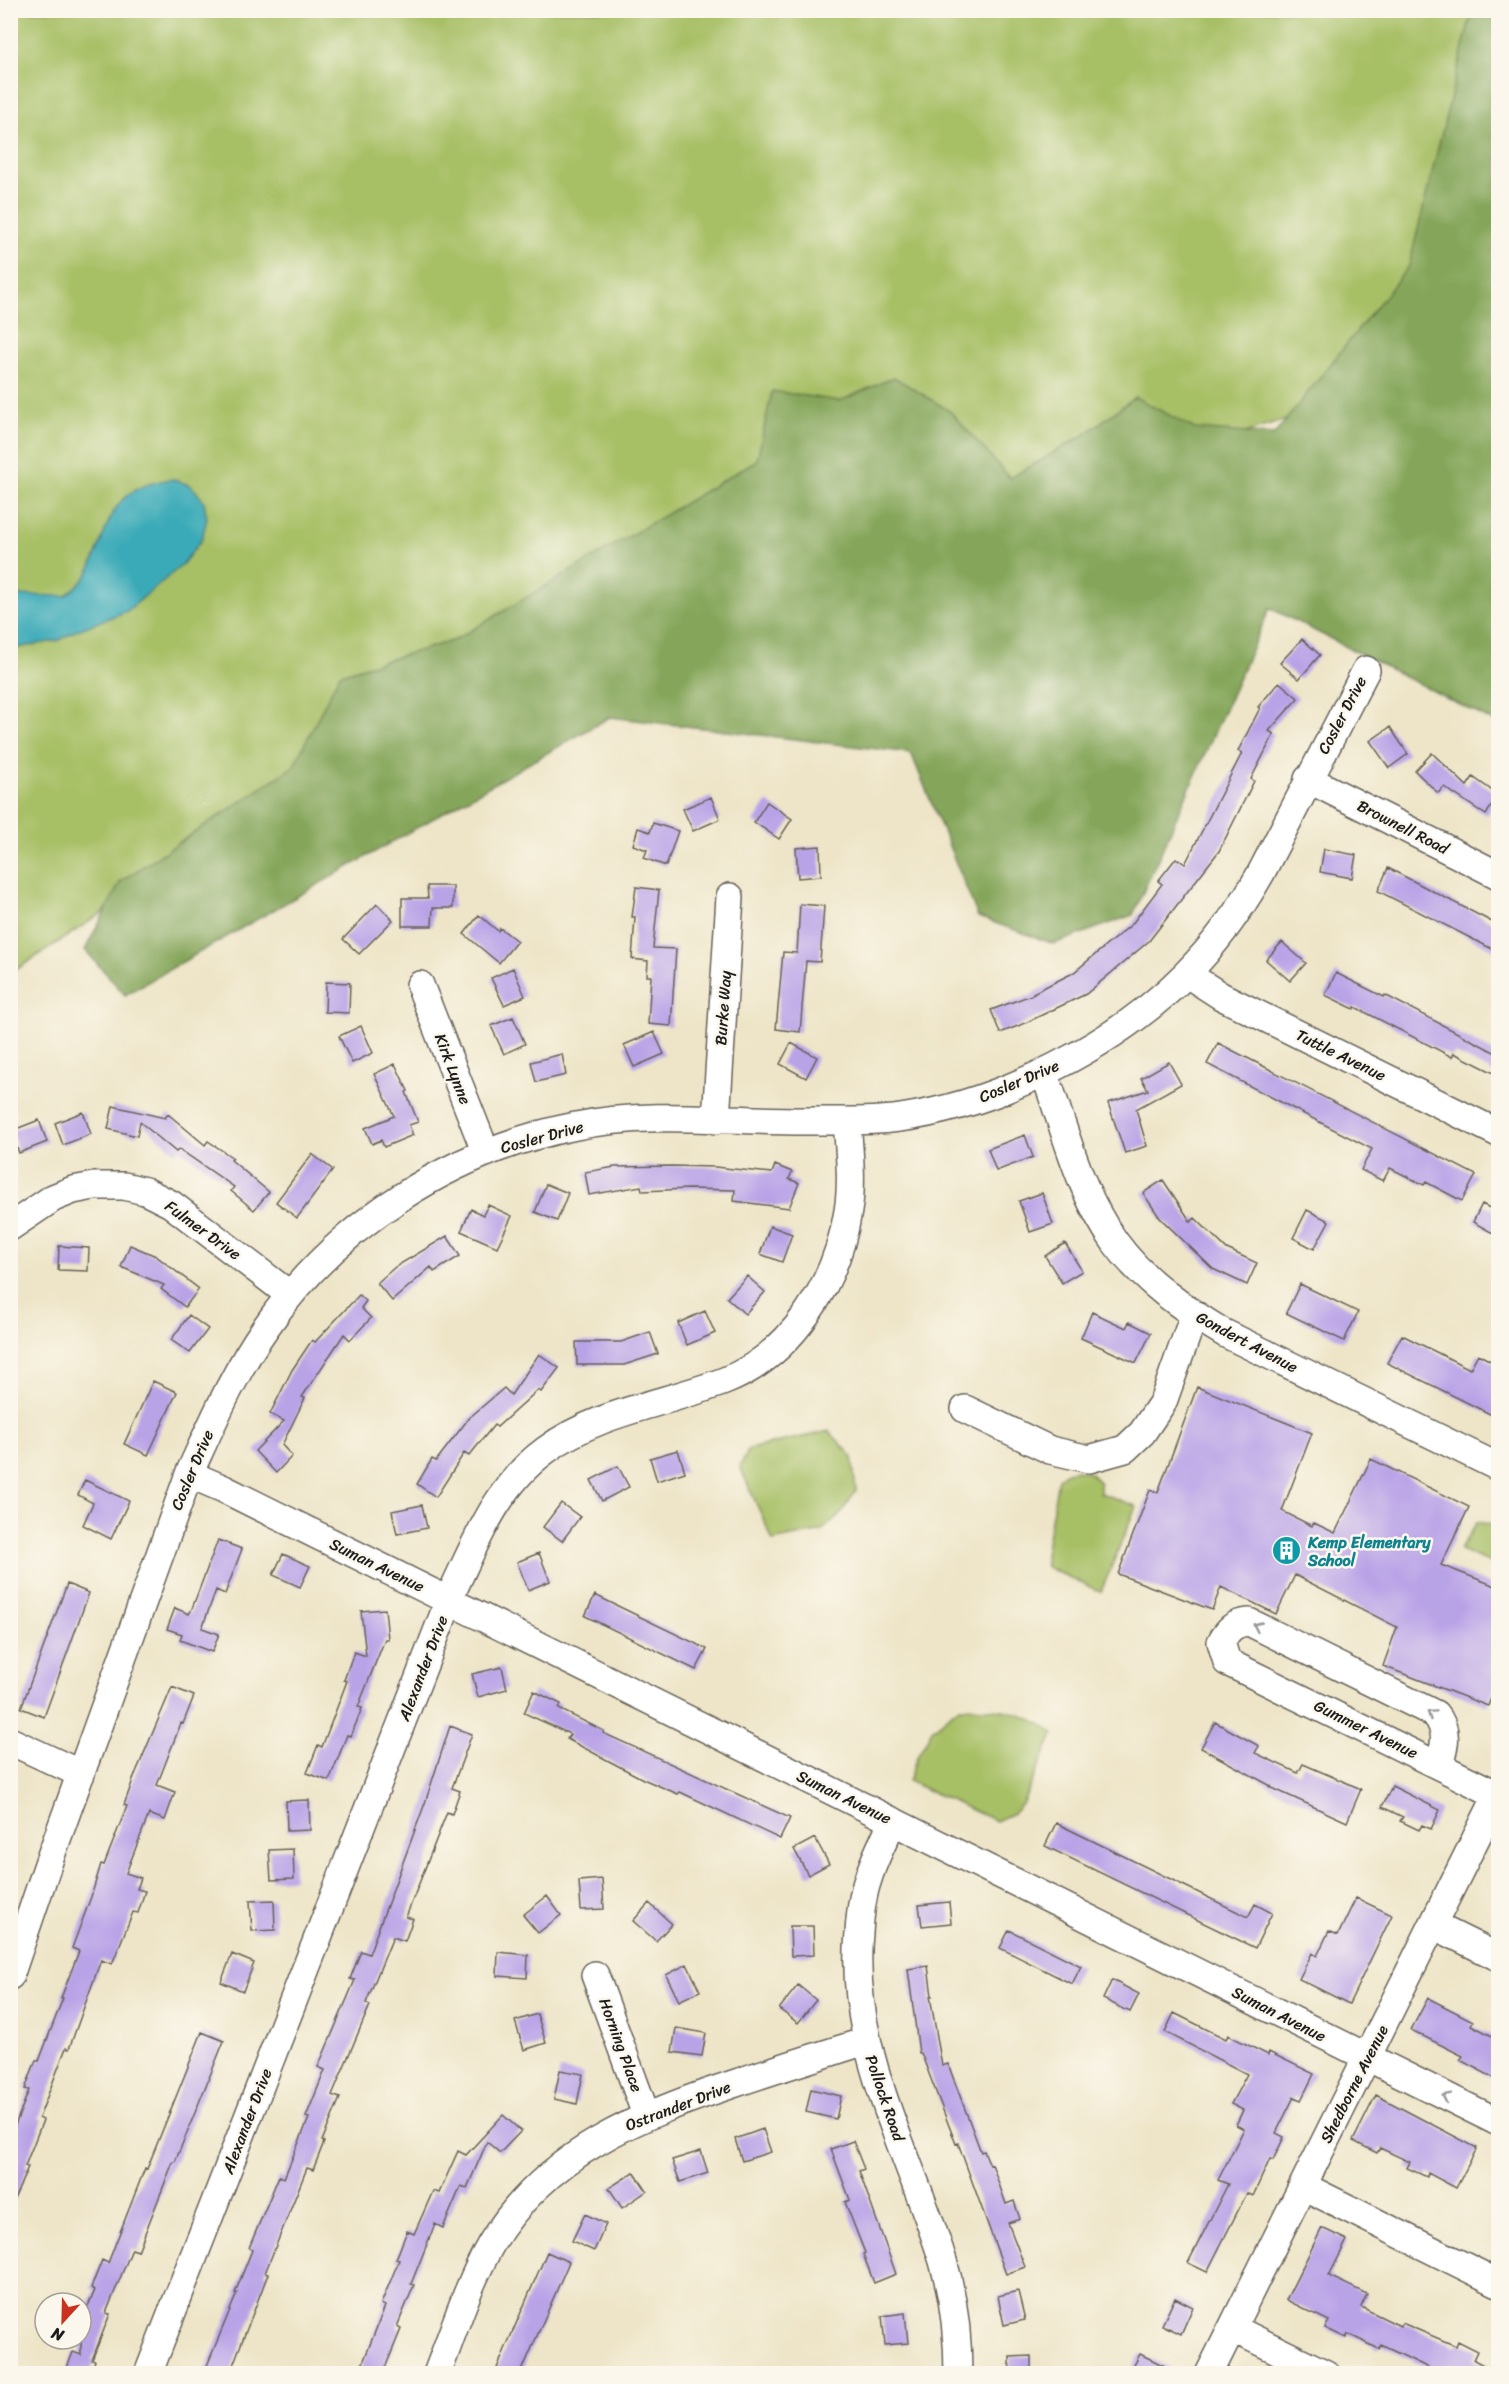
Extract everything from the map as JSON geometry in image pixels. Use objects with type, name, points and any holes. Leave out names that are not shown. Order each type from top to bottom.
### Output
[{"type":"street","name":"Cosler Drive","points":[[10,1976],[48,1864],[189,1474],[213,1420],[265,1328],[290,1295],[337,1246],[388,1205],[426,1182],[486,1153],[533,1136],[597,1123],[668,1117],[716,1120],[898,1119],[943,1110],[1000,1091],[1082,1052],[1164,995],[1187,974],[1219,937],[1243,904],[1366,670]]},
{"type":"street","name":"Brownell Road","points":[[1308,779],[1498,875]]},
{"type":"street","name":"Burke Way","points":[[716,1120],[730,897]]},
{"type":"street","name":"Tuttle Avenue","points":[[1187,974],[1221,996],[1498,1133]]},
{"type":"street","name":"Kirk Lynne","points":[[420,985],[486,1153]]},
{"type":"street","name":"Gondert Avenue","points":[[1044,1072],[1083,1182],[1109,1232],[1133,1263],[1160,1289],[1194,1315],[1224,1333],[1498,1467]]},
{"type":"street","name":"Alexander Drive","points":[[148,2373],[449,1601],[476,1541],[502,1494],[522,1470],[544,1450],[569,1434],[596,1421],[725,1381],[758,1362],[781,1344],[818,1298],[832,1270],[842,1240],[849,1210],[851,1179],[847,1121]]},
{"type":"street","name":"Fulmer Drive","points":[[10,1227],[53,1198],[73,1190],[94,1186],[124,1186],[145,1191],[171,1204],[290,1295]]},
{"type":"street","points":[[965,1409],[1050,1450],[1089,1459],[1125,1449],[1142,1433],[1163,1402],[1194,1315]]},
{"type":"street","name":"Suman Avenue","points":[[189,1474],[1498,2122]]},
{"type":"street","name":"Gummer Avenue","points":[[1439,1765],[1445,1733],[1443,1723],[1435,1714],[1249,1622],[1238,1623],[1228,1630],[1221,1642],[1227,1662],[1498,1795]]},
{"type":"street","points":[[10,1741],[81,1773]]},
{"type":"street","name":"Shedborne Avenue","points":[[1209,2373],[1498,1795]]},
{"type":"street","name":"Pollock Road","points":[[893,1821],[867,1880],[860,1916],[857,1952],[858,1989],[866,2042],[943,2261],[958,2336],[958,2373]]},
{"type":"street","points":[[1433,1925],[1498,1957]]},
{"type":"street","name":"Horning Place","points":[[595,1975],[646,2115]]},
{"type":"street","name":"Ostrander Drive","points":[[437,2373],[476,2273],[492,2243],[511,2215],[542,2182],[568,2160],[646,2115],[696,2095],[866,2042]]},
{"type":"street","points":[[1303,2186],[1498,2283]]},
{"type":"street","points":[[1232,2328],[1326,2373]]},
{"type":"green space","points":[[11,11],[1491,11],[1432,284],[1330,406],[454,682],[11,973]]},
{"type":"green space","points":[[1472,11],[1498,11],[1498,724],[1270,608],[1133,915],[1054,944],[978,917],[911,753],[610,717],[125,995],[85,950],[121,881],[293,767],[340,674],[455,640],[757,460],[772,391],[840,401],[894,377],[950,411],[1010,478],[1084,435],[1135,397],[1195,429],[1274,435],[1409,266]]},
{"type":"green space","points":[[829,1431],[852,1456],[856,1491],[839,1516],[821,1531],[773,1541],[740,1467],[749,1449]]},
{"type":"green space","points":[[1077,1470],[1090,1473],[1100,1483],[1100,1493],[1136,1506],[1101,1592],[1046,1567],[1045,1555],[1058,1479],[1067,1472]]},
{"type":"green space","points":[[1477,1522],[1498,1526],[1498,1566],[1460,1550]]},
{"type":"green space","points":[[959,1707],[986,1708],[1020,1714],[1054,1733],[1022,1804],[1014,1813],[996,1821],[908,1781],[917,1757],[932,1730]]},
{"type":"water","points":[[173,479],[189,485],[196,491],[204,502],[207,518],[202,539],[182,565],[127,611],[75,631],[60,640],[11,649],[11,595],[65,596],[86,576],[114,511],[123,499],[135,490],[151,483]]},
{"type":"building","points":[[1302,639],[1320,655],[1299,679],[1280,663]]},
{"type":"building","points":[[1279,682],[1298,698],[1269,731],[1274,734],[1251,779],[1254,781],[1219,851],[1149,941],[1086,994],[1000,1033],[991,1010],[1034,994],[1073,973],[1132,924],[1162,884],[1158,881],[1176,858],[1185,864],[1242,753],[1238,751],[1260,708],[1258,707]]},
{"type":"building","points":[[1390,727],[1408,754],[1389,768],[1370,741]]},
{"type":"building","points":[[1432,753],[1467,786],[1473,777],[1498,795],[1486,815],[1444,787],[1438,793],[1415,771]]},
{"type":"building","points":[[711,797],[720,819],[693,831],[683,809]]},
{"type":"building","points":[[767,802],[792,819],[779,839],[754,822]]},
{"type":"building","points":[[653,823],[678,831],[666,866],[644,858],[647,850],[633,845],[638,828],[650,832]]},
{"type":"building","points":[[820,846],[821,876],[798,878],[796,848]]},
{"type":"building","points":[[1324,849],[1356,855],[1352,878],[1320,872]]},
{"type":"building","points":[[1388,868],[1498,925],[1498,952],[1378,891]]},
{"type":"building","points":[[427,886],[453,886],[453,908],[433,908],[432,926],[402,926],[402,898],[428,898]]},
{"type":"building","points":[[636,887],[659,890],[653,948],[676,949],[671,1026],[648,1024],[651,976],[647,976],[648,961],[632,959],[635,917],[632,917]]},
{"type":"building","points":[[377,904],[393,920],[359,954],[343,939]]},
{"type":"building","points":[[800,904],[824,906],[820,962],[806,961],[800,1032],[776,1029],[783,952],[797,953]]},
{"type":"building","points":[[479,915],[498,931],[500,928],[517,941],[499,963],[464,934]]},
{"type":"building","points":[[1282,942],[1306,963],[1290,981],[1266,960]]},
{"type":"building","points":[[513,968],[525,996],[504,1005],[491,978]]},
{"type":"building","points":[[1336,973],[1384,997],[1385,995],[1498,1054],[1498,1075],[1454,1053],[1452,1057],[1355,1007],[1354,1009],[1325,995]]},
{"type":"building","points":[[326,982],[350,983],[349,1013],[325,1012]]},
{"type":"building","points":[[513,1017],[525,1044],[504,1054],[491,1026]]},
{"type":"building","points":[[361,1026],[373,1053],[352,1063],[339,1036]]},
{"type":"building","points":[[654,1032],[664,1054],[634,1067],[624,1045]]},
{"type":"building","points":[[791,1043],[817,1057],[806,1078],[780,1064]]},
{"type":"building","points":[[1218,1043],[1476,1175],[1462,1201],[1426,1182],[1424,1185],[1390,1168],[1383,1181],[1361,1170],[1372,1149],[1207,1064]]},
{"type":"building","points":[[562,1054],[566,1075],[536,1082],[531,1062]]},
{"type":"building","points":[[1169,1062],[1181,1084],[1136,1109],[1147,1146],[1125,1153],[1108,1103],[1148,1090],[1141,1078]]},
{"type":"building","points":[[395,1064],[408,1091],[406,1092],[418,1122],[409,1125],[413,1135],[384,1147],[381,1140],[372,1144],[365,1128],[394,1116],[374,1074]]},
{"type":"building","points":[[113,1106],[165,1118],[168,1114],[205,1145],[208,1141],[233,1158],[231,1160],[269,1192],[254,1210],[231,1191],[234,1187],[179,1149],[176,1152],[140,1122],[137,1136],[108,1129]]},
{"type":"building","points":[[83,1112],[91,1134],[63,1145],[55,1123]]},
{"type":"building","points":[[39,1120],[47,1142],[19,1153],[11,1131]]},
{"type":"building","points":[[1025,1135],[1033,1157],[996,1171],[988,1149]]},
{"type":"building","points":[[312,1154],[333,1170],[297,1218],[276,1202]]},
{"type":"building","points":[[775,1165],[792,1172],[789,1179],[799,1183],[789,1208],[734,1201],[735,1190],[642,1191],[641,1186],[589,1195],[585,1172],[615,1167],[671,1166],[715,1167],[772,1173]]},
{"type":"building","points":[[1163,1180],[1191,1222],[1195,1218],[1227,1249],[1257,1263],[1247,1285],[1213,1269],[1160,1218],[1143,1193]]},
{"type":"building","points":[[546,1184],[568,1193],[557,1221],[535,1212]]},
{"type":"building","points":[[1042,1193],[1053,1224],[1030,1232],[1019,1201]]},
{"type":"building","points":[[1482,1204],[1498,1212],[1498,1236],[1473,1222]]},
{"type":"building","points":[[488,1205],[512,1216],[497,1247],[461,1231],[471,1209],[483,1215]]},
{"type":"building","points":[[1307,1210],[1329,1221],[1314,1249],[1293,1238]]},
{"type":"building","points":[[770,1226],[792,1234],[782,1262],[760,1254]]},
{"type":"building","points":[[447,1236],[460,1256],[434,1272],[431,1267],[392,1301],[377,1283],[395,1267]]},
{"type":"building","points":[[1065,1243],[1082,1271],[1062,1283],[1045,1256]]},
{"type":"building","points":[[130,1245],[156,1256],[199,1289],[185,1307],[161,1289],[164,1285],[121,1267]]},
{"type":"building","points":[[59,1246],[89,1248],[88,1271],[58,1270]]},
{"type":"building","points":[[747,1276],[765,1292],[745,1314],[727,1298]]},
{"type":"building","points":[[1300,1284],[1358,1312],[1344,1341],[1286,1313]]},
{"type":"building","points":[[359,1295],[366,1301],[361,1308],[371,1318],[350,1340],[344,1334],[302,1397],[305,1398],[282,1445],[292,1456],[276,1473],[255,1451],[284,1421],[270,1414],[292,1370],[312,1340],[315,1342]]},
{"type":"building","points":[[705,1311],[715,1333],[687,1345],[678,1323]]},
{"type":"building","points":[[1092,1312],[1126,1328],[1129,1322],[1151,1333],[1136,1363],[1081,1338]]},
{"type":"building","points":[[189,1315],[208,1329],[190,1353],[171,1340]]},
{"type":"building","points":[[650,1332],[658,1354],[624,1365],[577,1365],[576,1342],[621,1342]]},
{"type":"building","points":[[1402,1335],[1470,1369],[1478,1354],[1498,1365],[1498,1418],[1387,1363]]},
{"type":"building","points":[[539,1354],[559,1368],[541,1392],[538,1390],[497,1427],[494,1425],[469,1456],[464,1453],[436,1497],[417,1484],[432,1459],[436,1461],[469,1418],[504,1388],[511,1395]]},
{"type":"building","points":[[153,1381],[177,1392],[148,1455],[124,1444]]},
{"type":"building","name":"Kemp Elementary School","points":[[1197,1387],[1312,1433],[1282,1511],[1312,1526],[1314,1523],[1335,1533],[1371,1459],[1469,1507],[1441,1565],[1498,1587],[1498,1679],[1488,1706],[1383,1666],[1397,1627],[1295,1575],[1276,1614],[1221,1587],[1212,1610],[1118,1574],[1150,1490],[1158,1492]]},
{"type":"building","points":[[678,1450],[685,1472],[657,1481],[650,1458]]},
{"type":"building","points":[[618,1466],[629,1487],[602,1501],[591,1480]]},
{"type":"building","points":[[85,1480],[129,1501],[111,1539],[83,1525],[93,1503],[78,1495]]},
{"type":"building","points":[[561,1503],[580,1517],[562,1541],[543,1527]]},
{"type":"building","points":[[422,1505],[427,1528],[397,1534],[392,1511]]},
{"type":"building","points":[[218,1540],[242,1549],[225,1594],[216,1590],[202,1628],[219,1634],[212,1652],[180,1640],[182,1634],[167,1629],[175,1608],[189,1614],[191,1611]]},
{"type":"building","points":[[539,1553],[550,1581],[528,1590],[517,1562]]},
{"type":"building","points":[[283,1554],[310,1566],[300,1587],[273,1575]]},
{"type":"building","points":[[67,1584],[89,1593],[44,1717],[21,1708]]},
{"type":"building","points":[[595,1595],[707,1649],[696,1670],[585,1616]]},
{"type":"building","points":[[385,1609],[388,1639],[385,1639],[358,1707],[362,1708],[351,1736],[347,1735],[329,1781],[307,1773],[318,1745],[322,1747],[347,1681],[344,1680],[354,1652],[366,1656],[361,1611]]},
{"type":"building","points":[[502,1667],[507,1689],[478,1697],[472,1674]]},
{"type":"building","points":[[172,1687],[194,1696],[157,1785],[175,1792],[165,1820],[149,1814],[126,1873],[141,1878],[137,1889],[145,1891],[138,1913],[133,1912],[112,1964],[101,1960],[69,2049],[66,2048],[39,2118],[43,2120],[25,2166],[28,2167],[10,2209],[10,2138],[29,2090],[25,2089],[36,2060],[39,2061],[79,1951],[72,1948],[101,1864],[104,1865],[127,1806],[124,1805],[134,1777]]},
{"type":"building","points":[[534,1691],[561,1704],[559,1709],[604,1731],[603,1733],[790,1818],[780,1839],[680,1792],[678,1794],[643,1779],[567,1739],[570,1734],[524,1713]]},
{"type":"building","points":[[1215,1722],[1259,1746],[1255,1753],[1298,1773],[1303,1764],[1361,1789],[1347,1822],[1270,1787],[1201,1748]]},
{"type":"building","points":[[450,1726],[472,1734],[452,1788],[460,1791],[452,1814],[447,1812],[406,1917],[413,1919],[405,1941],[393,1937],[366,2003],[370,2005],[332,2095],[340,2098],[322,2141],[324,2142],[313,2170],[307,2168],[265,2273],[268,2274],[230,2373],[204,2373],[237,2293],[235,2293],[252,2250],[249,2248],[279,2176],[284,2178],[309,2118],[306,2117],[325,2070],[318,2067],[355,1980],[350,1979],[361,1951],[369,1954],[425,1803]]},
{"type":"building","points":[[1392,1786],[1440,1810],[1431,1829],[1422,1825],[1419,1830],[1400,1821],[1403,1817],[1382,1807]]},
{"type":"building","points":[[309,1800],[310,1830],[287,1831],[286,1801]]},
{"type":"building","points":[[1056,1823],[1248,1917],[1255,1904],[1272,1913],[1255,1948],[1045,1846]]},
{"type":"building","points":[[815,1838],[829,1864],[808,1875],[794,1849]]},
{"type":"building","points":[[293,1849],[294,1879],[271,1880],[269,1850]]},
{"type":"building","points":[[602,1879],[604,1909],[581,1910],[579,1881]]},
{"type":"building","points":[[547,1896],[561,1915],[538,1933],[523,1915]]},
{"type":"building","points":[[1356,1898],[1392,1915],[1349,2004],[1299,1979],[1312,1953],[1317,1956],[1329,1931],[1338,1935]]},
{"type":"building","points":[[274,1900],[275,1930],[252,1931],[250,1901]]},
{"type":"building","points":[[949,1902],[951,1923],[922,1926],[919,1905]]},
{"type":"building","points":[[649,1903],[672,1924],[656,1941],[633,1921]]},
{"type":"building","points":[[790,1926],[813,1926],[814,1955],[791,1956]]},
{"type":"building","points":[[1009,1930],[1081,1966],[1072,1984],[1000,1948]]},
{"type":"building","points":[[498,1952],[528,1955],[527,1978],[497,1976]]},
{"type":"building","points":[[232,1954],[254,1963],[243,1991],[221,1982]]},
{"type":"building","points":[[687,1964],[700,1991],[679,2001],[666,1975]]},
{"type":"building","points":[[928,1966],[932,1996],[930,1996],[942,2066],[948,2064],[981,2152],[984,2151],[990,2165],[992,2164],[1006,2204],[1014,2201],[1020,2219],[1008,2223],[1025,2267],[1006,2274],[958,2143],[956,2144],[921,2053],[919,2053],[908,1969]]},
{"type":"building","points":[[1112,1980],[1139,1994],[1130,2012],[1103,1999]]},
{"type":"building","points":[[798,1985],[816,2000],[798,2023],[779,2009]]},
{"type":"building","points":[[1428,1998],[1473,2021],[1471,2025],[1498,2039],[1498,2080],[1460,2060],[1463,2056],[1411,2030]]},
{"type":"building","points":[[1174,2013],[1226,2039],[1228,2035],[1314,2074],[1301,2100],[1294,2097],[1276,2133],[1284,2137],[1273,2160],[1270,2159],[1253,2196],[1247,2193],[1207,2272],[1188,2263],[1228,2184],[1218,2180],[1244,2129],[1236,2125],[1243,2110],[1231,2104],[1247,2074],[1165,2032]]},
{"type":"building","points":[[537,2014],[546,2043],[524,2050],[515,2021]]},
{"type":"building","points":[[676,2028],[706,2033],[702,2056],[672,2052]]},
{"type":"building","points":[[202,2032],[224,2041],[138,2251],[132,2249],[106,2313],[110,2314],[92,2360],[95,2361],[90,2373],[65,2373],[73,2352],[81,2355],[81,2351],[93,2351],[93,2295],[95,2290],[91,2288],[102,2260],[108,2263],[145,2168],[147,2169]]},
{"type":"building","points":[[560,2070],[583,2074],[577,2104],[554,2099]]},
{"type":"building","points":[[811,2089],[841,2096],[836,2119],[806,2112]]},
{"type":"building","points":[[1376,2095],[1477,2148],[1456,2188],[1428,2173],[1427,2177],[1407,2168],[1410,2162],[1380,2148],[1377,2153],[1353,2141]]},
{"type":"building","points":[[503,2115],[521,2131],[500,2153],[487,2142],[467,2188],[461,2186],[443,2228],[435,2224],[411,2284],[414,2285],[397,2327],[401,2329],[383,2373],[359,2373],[385,2306],[381,2304],[399,2260],[396,2259],[407,2231],[414,2234],[433,2191],[439,2193],[458,2151],[466,2155]]},
{"type":"building","points":[[763,2129],[771,2152],[742,2161],[735,2139]]},
{"type":"building","points":[[853,2141],[864,2169],[859,2171],[896,2274],[874,2283],[845,2202],[850,2200],[831,2149]]},
{"type":"building","points":[[701,2151],[708,2173],[680,2182],[672,2160]]},
{"type":"building","points":[[634,2172],[647,2191],[622,2208],[609,2188]]},
{"type":"building","points":[[585,2214],[606,2224],[594,2251],[572,2241]]},
{"type":"building","points":[[1322,2228],[1347,2240],[1329,2276],[1367,2294],[1361,2307],[1400,2326],[1402,2323],[1456,2346],[1458,2341],[1478,2351],[1474,2360],[1498,2373],[1439,2373],[1381,2345],[1379,2349],[1348,2334],[1346,2338],[1325,2328],[1329,2321],[1286,2300]]},
{"type":"building","points":[[547,2252],[569,2262],[521,2373],[509,2373],[497,2368]]},
{"type":"building","points":[[1018,2291],[1025,2320],[1004,2325],[998,2296]]},
{"type":"building","points":[[1175,2298],[1193,2307],[1181,2334],[1162,2325]]},
{"type":"building","points":[[905,2313],[908,2343],[885,2345],[882,2316]]},
{"type":"building","points":[[1140,2354],[1179,2373],[1130,2373]]},
{"type":"building","points":[[1031,2356],[1031,2373],[1010,2373],[1010,2357]]},
{"type":"place","name":"Kemp Elementary School","points":[[1287,1551]]}]
